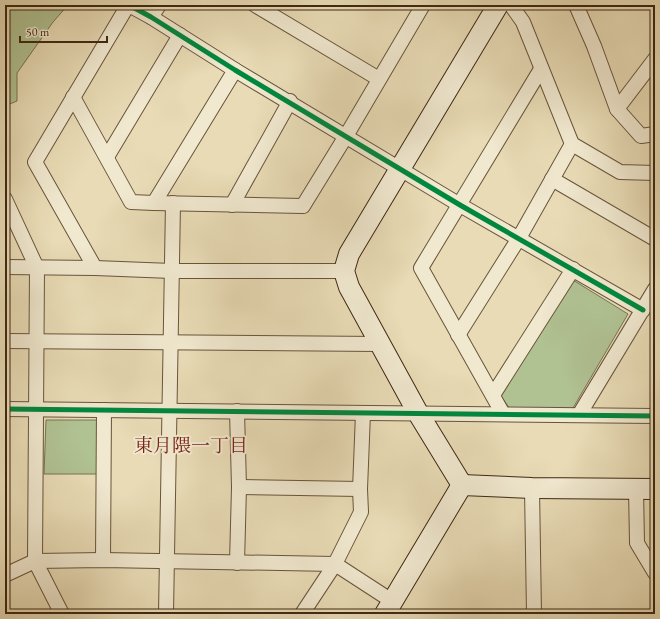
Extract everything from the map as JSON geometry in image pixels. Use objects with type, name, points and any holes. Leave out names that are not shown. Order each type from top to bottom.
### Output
[{"type":"street","points":[[95,268],[35,162],[129,5],[460,205],[643,310]]},
{"type":"street","points":[[151,17],[159,5]]},
{"type":"street","points":[[255,5],[379,79]]},
{"type":"street","points":[[73,97],[131,202],[303,206],[423,5]]},
{"type":"street","points":[[462,485],[418,413],[349,287],[344,271],[349,254],[498,5]]},
{"type":"street","points":[[511,5],[523,22],[572,144],[620,172],[655,173]]},
{"type":"street","points":[[576,5],[594,46],[617,109],[641,136],[655,134]]},
{"type":"street","points":[[107,157],[180,35]]},
{"type":"street","points":[[617,109],[655,59]]},
{"type":"street","points":[[503,414],[421,268],[541,69]]},
{"type":"street","points":[[154,203],[235,70]]},
{"type":"street","points":[[232,205],[290,101]]},
{"type":"street","points":[[458,335],[519,238],[572,144]]},
{"type":"street","points":[[552,179],[655,239]]},
{"type":"street","points":[[5,199],[37,268],[35,561],[62,614]]},
{"type":"street","points":[[166,614],[173,203]]},
{"type":"street","points":[[5,268],[95,268],[172,271],[344,271]]},
{"type":"street","points":[[493,395],[573,270]]},
{"type":"street","points":[[579,415],[655,289]]},
{"type":"street","points":[[5,341],[380,344]]},
{"type":"street","points":[[5,409],[655,416]]},
{"type":"street","points":[[103,560],[104,410]]},
{"type":"street","points":[[237,411],[239,487],[237,563]]},
{"type":"street","points":[[302,614],[335,564],[361,512],[360,489],[363,413]]},
{"type":"street","points":[[462,485],[532,488],[645,488],[637,543],[655,574]]},
{"type":"street","points":[[5,575],[35,561],[103,560],[335,564],[388,607],[462,485]]},
{"type":"street","points":[[239,487],[360,489]]},
{"type":"street","points":[[532,488],[534,614]]},
{"type":"green space","points":[[5,5],[68,5],[53,22],[17,73],[17,101],[5,106]]},
{"type":"green space","points":[[573,280],[628,314],[573,408],[510,409],[501,396]]},
{"type":"green space","points":[[46,420],[98,420],[97,474],[44,474]]},
{"type":"cycle path","points":[[129,5],[460,205],[643,310]]},
{"type":"cycle path","points":[[5,409],[655,416]]},
{"type":"district","name":"東月隈一丁目","points":[[191,445]]}]
